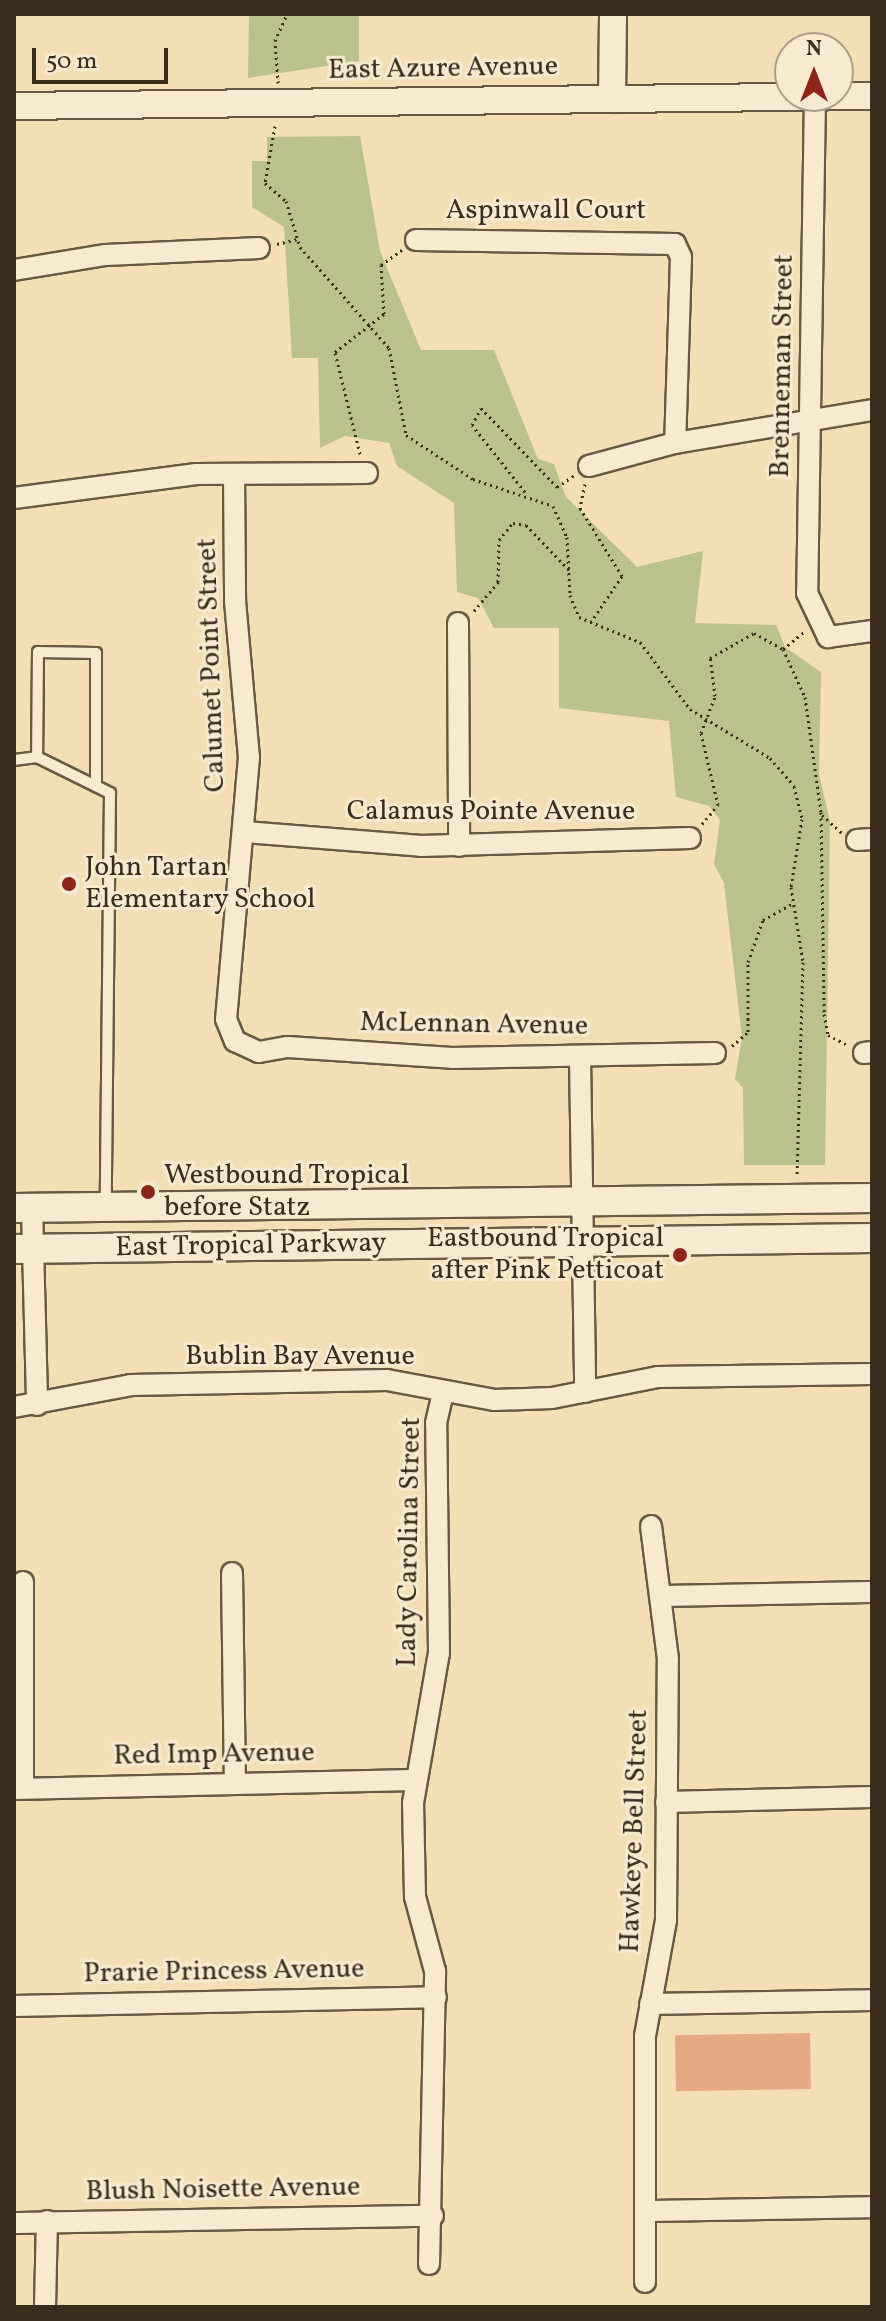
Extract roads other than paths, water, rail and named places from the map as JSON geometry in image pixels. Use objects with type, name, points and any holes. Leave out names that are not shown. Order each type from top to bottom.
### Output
[{"type":"main road","name":"East Tropical Parkway","points":[[23,1249],[583,1221],[872,1198]]},
{"type":"main road","name":"East Tropical Parkway","points":[[23,1208],[106,1207],[583,1221],[872,1238]]},
{"type":"street","points":[[612,99],[613,14]]},
{"type":"street","name":"East Azure Avenue","points":[[14,106],[774,97]]},
{"type":"street","name":"Brenneman Street","points":[[815,112],[807,593],[819,628],[843,640],[872,631]]},
{"type":"street","name":"Aspinwall Court","points":[[416,240],[675,244],[681,257],[675,443]]},
{"type":"street","points":[[14,270],[106,255],[259,248]]},
{"type":"street","points":[[589,466],[675,443],[872,410]]},
{"type":"street","points":[[14,498],[234,474],[367,473]]},
{"type":"street","name":"Calumet Point Street","points":[[234,474],[235,601],[249,757],[245,832],[226,1019],[235,1041]]},
{"type":"street","points":[[458,623],[459,846]]},
{"type":"street","name":"Calamus Pointe Avenue","points":[[245,832],[459,846],[690,838]]},
{"type":"street","name":"McLennan Avenue","points":[[235,1041],[259,1052],[580,1057],[715,1053]]},
{"type":"street","points":[[580,1057],[585,1392]]},
{"type":"street","points":[[23,1208],[23,1249],[37,1405]]},
{"type":"street","name":"Bublin Bay Avenue","points":[[14,1407],[131,1385],[387,1380],[495,1400],[585,1392],[658,1377],[872,1374]]},
{"type":"street","name":"Lady Carolina Street","points":[[429,2264],[433,2216],[436,1997],[415,1897],[414,1780],[439,1653],[436,1423],[443,1392]]},
{"type":"street","name":"Hawkeye Bell Street","points":[[645,2282],[650,2004],[666,1920],[668,1633],[651,1526]]},
{"type":"street","points":[[232,1573],[235,1782]]},
{"type":"street","points":[[19,1788],[23,1582]]},
{"type":"street","points":[[661,1596],[872,1592]]},
{"type":"street","name":"Red Imp Avenue","points":[[19,1788],[414,1780]]},
{"type":"street","points":[[666,1802],[872,1797]]},
{"type":"street","name":"Prarie Princess Avenue","points":[[14,2006],[436,1997]]},
{"type":"street","points":[[650,2004],[872,2000]]},
{"type":"street","points":[[646,2211],[872,2207]]},
{"type":"street","name":"Blush Noisette Avenue","points":[[14,2223],[433,2216]]},
{"type":"street","points":[[45,2307],[47,2221]]},
{"type":"lane","points":[[37,757],[38,652],[96,653],[96,786]]},
{"type":"lane","points":[[14,760],[37,757],[110,793],[106,1207]]},
{"type":"place","name":"John Tartan Elementary School","points":[[69,884]]},
{"type":"place","name":"Westbound Tropical before Statz","points":[[148,1192]]},
{"type":"place","name":"Eastbound Tropical after Pink Petticoat","points":[[680,1255]]}]
